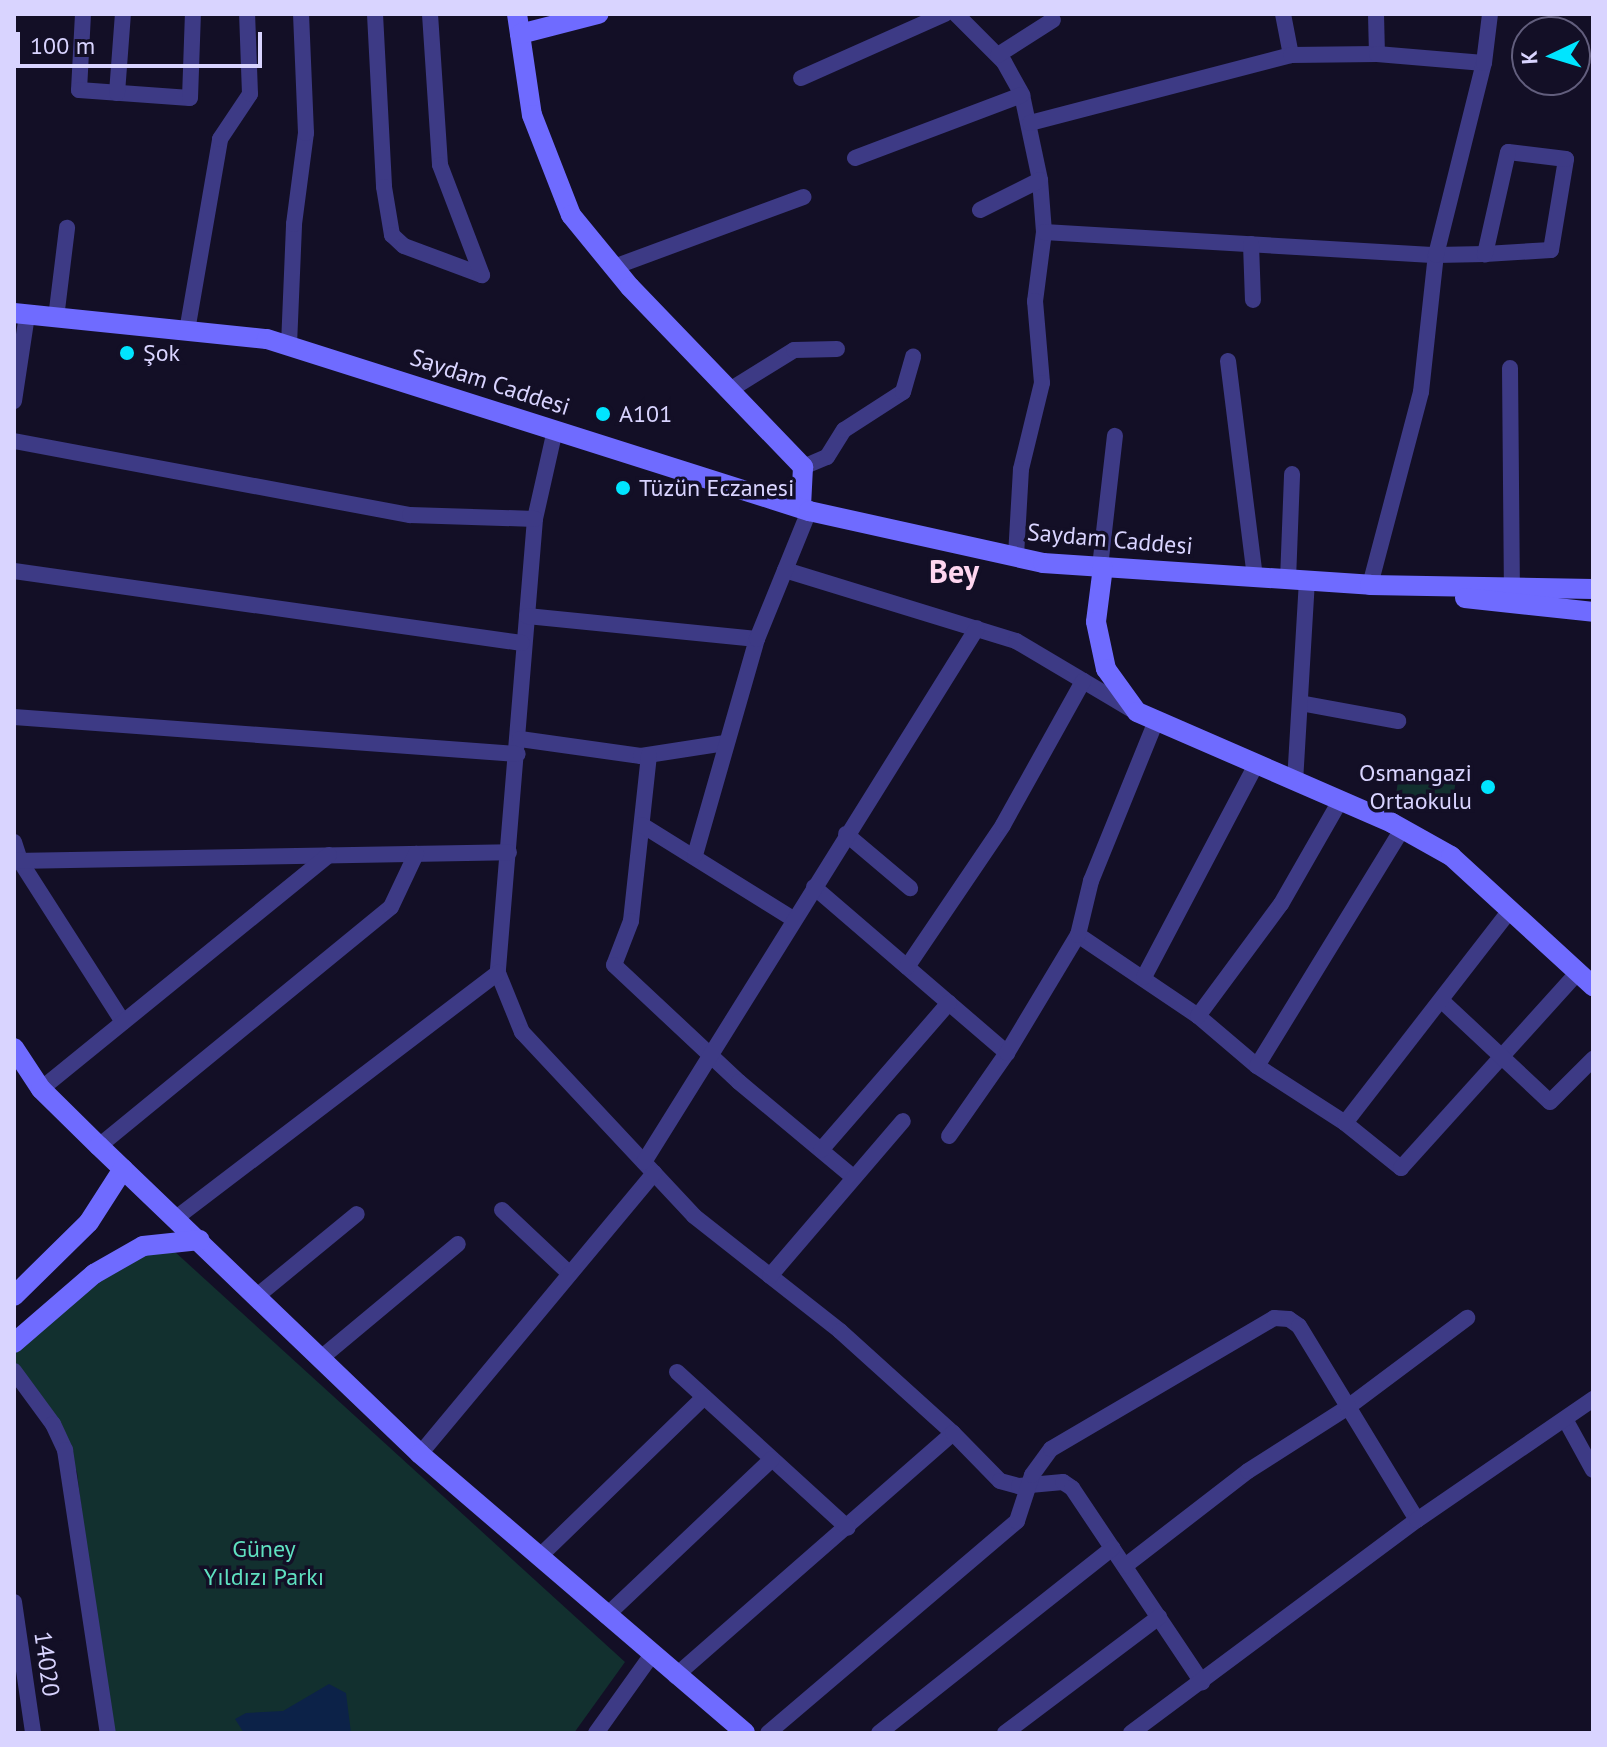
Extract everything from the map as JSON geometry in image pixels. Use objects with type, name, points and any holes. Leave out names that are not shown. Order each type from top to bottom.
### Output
[{"type":"main road","points":[[598,14],[519,24],[532,115],[571,215],[614,267],[728,391],[803,467],[805,509]]},
{"type":"main road","name":"Saydam Caddesi","points":[[21,314],[289,345],[805,509],[1016,557],[1102,567],[1370,585]]},
{"type":"main road","points":[[1102,567],[1096,622],[1106,669],[1137,712],[1402,829],[1451,856],[1593,986]]},
{"type":"main road","points":[[1370,585],[1593,589]]},
{"type":"main road","points":[[1370,585],[1593,612]]},
{"type":"main road","points":[[14,1048],[41,1089],[420,1454],[651,1656],[745,1733]]},
{"type":"main road","points":[[14,1296],[89,1222],[123,1169]]},
{"type":"main road","points":[[14,1343],[94,1274],[143,1246],[200,1240]]},
{"type":"street","points":[[83,14],[79,90],[190,98],[193,14]]},
{"type":"street","points":[[117,93],[123,14]]},
{"type":"street","points":[[187,331],[220,139],[250,94],[247,14]]},
{"type":"street","points":[[289,345],[294,224],[306,133],[301,14]]},
{"type":"street","points":[[375,14],[384,187],[392,235],[404,246],[482,275],[440,165],[430,14]]},
{"type":"street","points":[[801,78],[945,14]]},
{"type":"street","points":[[956,14],[998,55],[1022,95],[1040,180],[1044,232],[1035,301],[1042,383],[1021,469],[1016,557]]},
{"type":"street","points":[[1283,14],[1291,55]]},
{"type":"street","points":[[1376,14],[1377,54]]},
{"type":"street","points":[[1370,585],[1421,392],[1436,255],[1484,63],[1490,14]]},
{"type":"street","points":[[998,55],[1053,20]]},
{"type":"street","points":[[1030,123],[1291,55],[1377,54],[1484,63]]},
{"type":"street","points":[[855,158],[1022,95]]},
{"type":"street","points":[[1044,232],[1436,255],[1485,254],[1551,250],[1566,159],[1508,152],[1485,254]]},
{"type":"street","points":[[980,210],[1040,180]]},
{"type":"street","points":[[614,267],[803,197]]},
{"type":"street","points":[[56,318],[67,228]]},
{"type":"street","points":[[1251,244],[1253,300]]},
{"type":"street","points":[[14,401],[21,314]]},
{"type":"street","points":[[728,391],[794,350],[837,349]]},
{"type":"street","points":[[803,467],[827,457],[844,430],[903,392],[913,356]]},
{"type":"street","points":[[1228,361],[1255,578]]},
{"type":"street","points":[[1510,368],[1512,588]]},
{"type":"street","points":[[555,430],[535,519],[522,643],[519,746],[498,973],[522,1032],[694,1216],[770,1276],[953,1433],[1000,1481],[1029,1485],[1068,1484],[1202,1682]]},
{"type":"street","points":[[1102,567],[1115,436]]},
{"type":"street","points":[[14,441],[410,515],[535,519]]},
{"type":"street","points":[[1292,474],[1300,703],[1295,782]]},
{"type":"street","points":[[695,855],[757,639],[805,509]]},
{"type":"street","points":[[785,570],[1016,641],[1137,712]]},
{"type":"street","points":[[14,571],[522,643]]},
{"type":"street","points":[[527,616],[757,639]]},
{"type":"street","points":[[420,1454],[570,1274],[649,1168],[710,1055],[977,628]]},
{"type":"street","points":[[907,967],[1003,825],[1083,681]]},
{"type":"street","points":[[1300,703],[1398,721]]},
{"type":"street","points":[[14,717],[649,755],[725,743]]},
{"type":"street","points":[[949,1136],[1007,1053],[1078,935],[1091,881],[1156,721]]},
{"type":"street","points":[[649,755],[631,921],[614,965],[710,1055],[852,1176]]},
{"type":"street","points":[[1144,977],[1256,765]]},
{"type":"street","points":[[1198,1016],[1281,904],[1340,801]]},
{"type":"street","points":[[642,825],[695,855],[793,919]]},
{"type":"street","points":[[1257,1066],[1402,829]]},
{"type":"street","points":[[846,834],[910,888]]},
{"type":"street","points":[[14,842],[17,861],[123,1022]]},
{"type":"street","points":[[17,861],[509,852]]},
{"type":"street","points":[[99,1146],[391,907],[416,854]]},
{"type":"street","points":[[41,1089],[329,855]]},
{"type":"street","points":[[814,887],[1007,1053]]},
{"type":"street","points":[[1345,1123],[1511,909]]},
{"type":"street","points":[[1078,935],[1144,977],[1198,1016],[1257,1066],[1345,1123],[1401,1168],[1578,972]]},
{"type":"street","points":[[176,1218],[498,973]]},
{"type":"street","points":[[1441,1000],[1502,1053],[1550,1102],[1593,1059]]},
{"type":"street","points":[[821,1150],[949,1003]]},
{"type":"street","points":[[770,1276],[852,1176],[903,1121]]},
{"type":"street","points":[[502,1210],[570,1274]]},
{"type":"street","points":[[257,1296],[357,1214]]},
{"type":"street","points":[[321,1358],[458,1244]]},
{"type":"street","points":[[768,1733],[1017,1521],[1029,1485],[1043,1457],[1059,1442],[1274,1318],[1289,1319],[1299,1326],[1417,1520]]},
{"type":"street","points":[[1125,1566],[1248,1471],[1348,1407],[1467,1318]]},
{"type":"street","points":[[14,1371],[53,1424],[65,1450],[108,1733]]},
{"type":"street","points":[[677,1372],[848,1528]]},
{"type":"street","points":[[539,1557],[704,1397]]},
{"type":"street","points":[[1131,1733],[1417,1520],[1593,1399]]},
{"type":"street","points":[[1565,1419],[1593,1470]]},
{"type":"street","points":[[675,1676],[848,1528],[953,1433]]},
{"type":"street","points":[[606,1616],[772,1459]]},
{"type":"street","points":[[879,1733],[1112,1548]]},
{"type":"street","name":"14020","points":[[14,1602],[33,1733]]},
{"type":"street","points":[[1005,1733],[1159,1617]]},
{"type":"street","points":[[596,1733],[651,1656]]},
{"type":"green space","points":[[1400,769],[1456,778],[1451,811],[1395,803]]},
{"type":"green space","name":"Güney Yıldızı Parkı","points":[[174,1251],[625,1662],[574,1733],[108,1733],[77,1472],[50,1414],[14,1371],[14,1346],[135,1256]]},
{"type":"water","points":[[329,1684],[346,1693],[351,1733],[244,1733],[235,1719],[246,1713],[283,1711]]},
{"type":"place","name":"Şok","points":[[127,353]]},
{"type":"place","name":"A101","points":[[603,414]]},
{"type":"place","name":"Tüzün Eczanesi","points":[[623,488]]},
{"type":"place","name":"Osmangazi Ortaokulu","points":[[1488,787]]},
{"type":"district","name":"Bey","points":[[954,571]]}]
